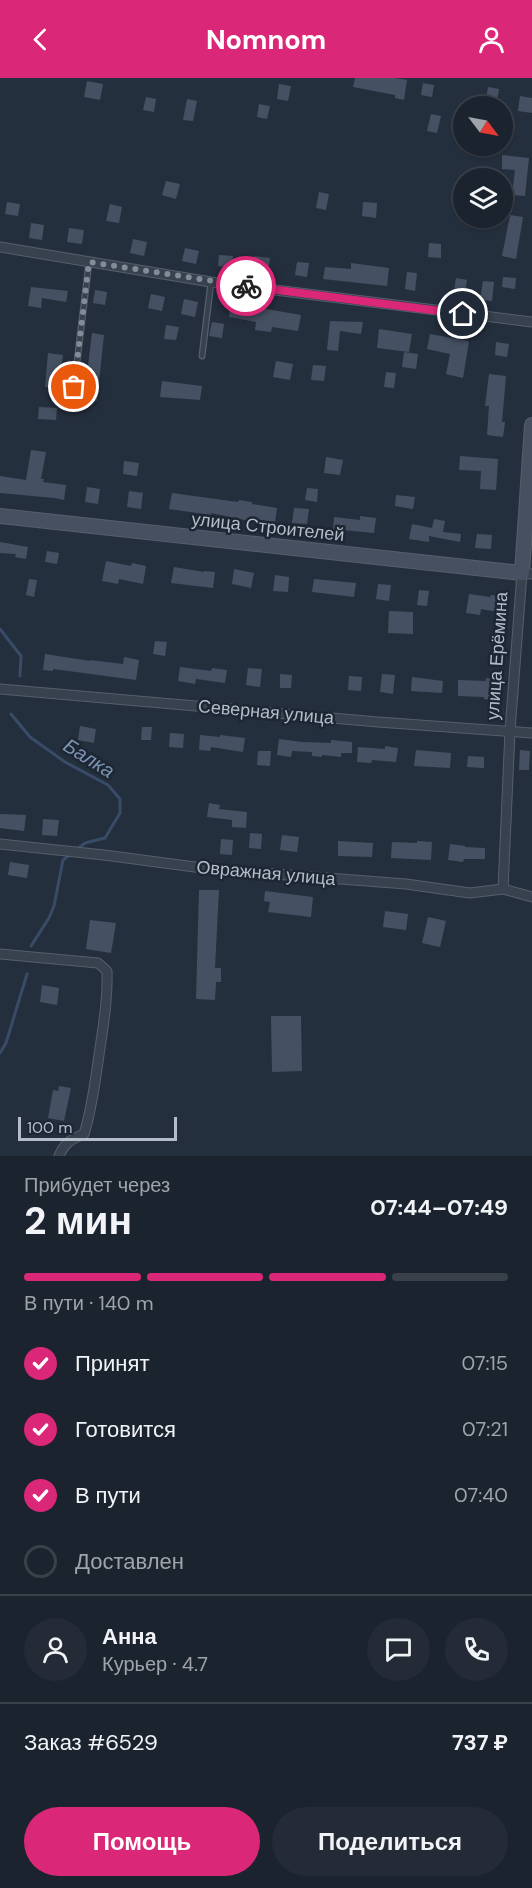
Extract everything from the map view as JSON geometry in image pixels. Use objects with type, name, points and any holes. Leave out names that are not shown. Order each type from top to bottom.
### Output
[{"type":"street","points":[[0,247],[211,282],[532,322]]},
{"type":"street","name":"улица Ерёмина","points":[[503,889],[510,731],[527,573],[532,426]]},
{"type":"street","name":"улица Строителей","points":[[0,516],[527,573]]},
{"type":"street","name":"Северная улица","points":[[0,689],[532,733]]},
{"type":"street","name":"Овражная улица","points":[[0,844],[210,869],[406,884],[470,893],[503,889],[532,897]]},
{"type":"street","points":[[0,954],[98,963],[107,970],[106,1007],[89,1118],[84,1134],[70,1140],[59,1156]]},
{"type":"lane","points":[[74,387],[89,262]]},
{"type":"lane","points":[[202,356],[211,282]]},
{"type":"building","points":[[355,78],[407,80],[404,100],[395,98],[395,95],[353,87]]},
{"type":"building","points":[[87,81],[103,84],[100,100],[84,97]]},
{"type":"building","points":[[423,83],[434,85],[432,97],[421,95]]},
{"type":"building","points":[[279,84],[291,86],[288,101],[277,99]]},
{"type":"building","points":[[488,87],[499,89],[498,96],[487,96]]},
{"type":"building","points":[[520,96],[532,98],[532,113],[518,111]]},
{"type":"building","points":[[146,97],[156,99],[154,112],[143,110]]},
{"type":"building","points":[[187,99],[197,101],[193,121],[183,120]]},
{"type":"building","points":[[259,104],[270,106],[267,119],[257,117]]},
{"type":"building","points":[[431,114],[441,116],[437,133],[427,131]]},
{"type":"building","points":[[502,156],[529,158],[525,196],[513,195],[515,170],[502,168]]},
{"type":"building","points":[[166,181],[180,184],[176,199],[162,195]]},
{"type":"building","points":[[319,192],[329,194],[326,210],[316,208]]},
{"type":"building","points":[[7,202],[20,204],[18,216],[5,214]]},
{"type":"building","points":[[363,202],[377,203],[376,218],[362,216]]},
{"type":"building","points":[[110,204],[122,207],[119,223],[106,221]]},
{"type":"building","points":[[513,215],[523,217],[516,259],[502,256],[507,228],[513,228]]},
{"type":"building","points":[[31,223],[44,225],[42,240],[29,238]]},
{"type":"building","points":[[69,228],[84,230],[82,244],[67,242]]},
{"type":"building","points":[[133,239],[147,242],[144,256],[130,253]]},
{"type":"building","points":[[429,243],[441,244],[441,258],[428,257]]},
{"type":"building","points":[[185,248],[199,251],[196,264],[182,261]]},
{"type":"building","points":[[219,255],[233,256],[232,268],[218,266]]},
{"type":"building","points":[[254,256],[270,258],[268,272],[252,270]]},
{"type":"building","points":[[297,262],[309,263],[307,277],[295,275]]},
{"type":"building","points":[[351,263],[389,268],[387,286],[323,279],[325,267],[351,269]]},
{"type":"building","points":[[407,272],[417,273],[415,291],[405,289]]},
{"type":"building","points":[[503,277],[516,278],[515,289],[502,287]]},
{"type":"building","points":[[456,278],[467,280],[465,292],[454,290]]},
{"type":"building","points":[[483,281],[494,282],[492,301],[480,300]]},
{"type":"building","points":[[31,287],[68,291],[66,302],[42,298],[41,308],[28,306]]},
{"type":"building","points":[[95,290],[107,292],[105,305],[93,303]]},
{"type":"building","points":[[151,294],[165,297],[162,311],[148,308]]},
{"type":"building","points":[[184,299],[198,302],[195,317],[181,314]]},
{"type":"building","points":[[231,301],[301,315],[298,331],[272,327],[271,332],[255,330],[256,322],[229,317]]},
{"type":"building","points":[[330,321],[363,322],[361,334],[340,331],[338,351],[327,350]]},
{"type":"building","points":[[212,322],[224,324],[222,338],[209,336]]},
{"type":"building","points":[[166,325],[179,327],[176,340],[164,339]]},
{"type":"building","points":[[379,329],[412,334],[409,352],[377,348]]},
{"type":"building","points":[[92,333],[104,335],[97,401],[84,399]]},
{"type":"building","points":[[430,334],[469,341],[463,378],[446,374],[450,354],[427,349]]},
{"type":"building","points":[[496,342],[509,344],[507,357],[495,355]]},
{"type":"building","points":[[404,352],[418,354],[416,369],[402,367]]},
{"type":"building","points":[[48,353],[63,355],[61,389],[45,387]]},
{"type":"building","points":[[276,361],[293,364],[290,380],[273,377]]},
{"type":"building","points":[[313,365],[326,366],[324,381],[311,380]]},
{"type":"building","points":[[386,372],[396,373],[394,388],[384,387]]},
{"type":"building","points":[[489,374],[506,376],[503,437],[487,435],[489,406],[485,406]]},
{"type":"building","points":[[162,381],[202,386],[200,400],[160,397]]},
{"type":"building","points":[[39,407],[57,408],[56,420],[38,419]]},
{"type":"building","points":[[31,450],[46,452],[41,479],[44,479],[43,482],[66,485],[64,500],[0,493],[0,476],[26,480]]},
{"type":"building","points":[[460,456],[498,459],[496,490],[480,489],[481,471],[459,470]]},
{"type":"building","points":[[326,457],[343,460],[340,475],[324,473]]},
{"type":"building","points":[[124,461],[139,463],[137,476],[123,474]]},
{"type":"building","points":[[87,487],[100,489],[98,504],[85,502]]},
{"type":"building","points":[[307,488],[318,489],[317,502],[305,500]]},
{"type":"building","points":[[129,491],[143,493],[141,509],[127,507]]},
{"type":"building","points":[[172,493],[238,502],[239,500],[277,508],[275,522],[249,518],[249,521],[211,513],[211,515],[169,509]]},
{"type":"building","points":[[396,495],[415,497],[413,509],[395,506]]},
{"type":"building","points":[[294,508],[309,509],[307,524],[292,523]]},
{"type":"building","points":[[360,516],[376,518],[374,533],[333,529],[334,517],[360,520]]},
{"type":"building","points":[[434,519],[445,521],[443,532],[461,534],[460,542],[429,536],[429,542],[409,539],[412,524],[432,528]]},
{"type":"building","points":[[477,534],[492,535],[491,549],[475,548]]},
{"type":"building","points":[[0,542],[28,547],[26,559],[15,557],[16,554],[0,553]]},
{"type":"building","points":[[47,551],[59,553],[57,564],[45,562]]},
{"type":"building","points":[[106,561],[131,566],[132,563],[146,566],[143,584],[119,579],[118,584],[102,581]]},
{"type":"building","points":[[174,567],[215,572],[213,588],[171,583]]},
{"type":"building","points":[[234,569],[254,573],[251,588],[232,584]]},
{"type":"building","points":[[275,575],[289,577],[288,592],[273,591]]},
{"type":"building","points":[[29,579],[37,580],[34,597],[26,595]]},
{"type":"building","points":[[314,579],[356,583],[354,597],[312,592]]},
{"type":"building","points":[[378,584],[391,585],[389,601],[376,599]]},
{"type":"building","points":[[419,590],[429,591],[427,606],[417,605]]},
{"type":"building","points":[[469,594],[507,597],[504,613],[481,609],[480,615],[466,613]]},
{"type":"building","points":[[389,611],[413,612],[413,634],[388,633]]},
{"type":"building","points":[[155,641],[167,642],[165,656],[153,654]]},
{"type":"building","points":[[45,654],[123,664],[124,657],[139,660],[136,680],[53,669],[53,671],[43,670]]},
{"type":"building","points":[[180,667],[211,671],[212,668],[227,670],[225,683],[196,679],[195,684],[178,681]]},
{"type":"building","points":[[248,668],[262,669],[260,687],[246,685]]},
{"type":"building","points":[[280,674],[292,675],[291,688],[280,688]]},
{"type":"building","points":[[382,674],[395,675],[393,694],[380,692]]},
{"type":"building","points":[[349,676],[362,677],[361,691],[348,690]]},
{"type":"building","points":[[412,677],[443,681],[442,693],[411,691]]},
{"type":"building","points":[[486,678],[500,680],[497,701],[484,699],[484,697],[458,696],[458,680],[486,681]]},
{"type":"building","points":[[80,726],[96,729],[94,743],[78,740]]},
{"type":"building","points":[[142,727],[152,727],[151,740],[141,740]]},
{"type":"building","points":[[170,733],[184,734],[183,748],[169,747]]},
{"type":"building","points":[[200,735],[245,738],[243,752],[211,747],[210,751],[199,750]]},
{"type":"building","points":[[279,739],[302,742],[331,743],[331,740],[352,742],[352,753],[341,753],[341,757],[312,756],[312,752],[292,751],[291,757],[277,755]]},
{"type":"building","points":[[385,746],[398,748],[396,762],[372,760],[371,763],[357,762],[358,747],[385,749]]},
{"type":"building","points":[[416,750],[451,753],[450,768],[414,766]]},
{"type":"building","points":[[520,750],[530,751],[529,770],[519,770]]},
{"type":"building","points":[[258,751],[271,751],[270,766],[257,765]]},
{"type":"building","points":[[468,756],[484,757],[484,768],[467,767]]},
{"type":"building","points":[[209,803],[220,805],[219,809],[247,812],[246,828],[232,827],[232,820],[207,817]]},
{"type":"building","points":[[0,814],[26,815],[24,831],[0,828]]},
{"type":"building","points":[[43,819],[59,820],[57,836],[42,835]]},
{"type":"building","points":[[250,833],[262,834],[261,849],[249,848]]},
{"type":"building","points":[[282,835],[299,837],[297,852],[280,850]]},
{"type":"building","points":[[221,839],[233,840],[232,855],[220,854]]},
{"type":"building","points":[[338,841],[373,843],[372,857],[338,856]]},
{"type":"building","points":[[417,841],[432,842],[431,860],[391,858],[392,842],[417,843]]},
{"type":"building","points":[[450,844],[485,848],[485,859],[464,859],[463,862],[448,860]]},
{"type":"building","points":[[10,862],[29,865],[27,878],[8,875]]},
{"type":"building","points":[[199,890],[219,890],[215,968],[221,968],[221,982],[216,982],[215,1000],[196,999]]},
{"type":"building","points":[[265,891],[313,897],[311,917],[268,912],[270,902],[264,901]]},
{"type":"building","points":[[385,911],[408,914],[406,930],[383,927]]},
{"type":"building","points":[[428,917],[446,921],[440,947],[422,943]]},
{"type":"building","points":[[90,920],[116,923],[111,953],[86,949]]},
{"type":"building","points":[[42,985],[59,988],[57,1005],[40,1002]]},
{"type":"building","points":[[271,1016],[301,1016],[302,1071],[272,1072]]},
{"type":"building","points":[[59,1086],[71,1088],[64,1121],[48,1118],[53,1090],[58,1091]]},
{"type":"waterway","name":"Балка","points":[[0,629],[21,656],[20,676]]},
{"type":"waterway","name":"Балка","points":[[11,714],[30,737],[65,762],[108,785],[120,799],[120,813],[105,838],[85,843],[76,850]]},
{"type":"waterway","name":"Балка","points":[[31,946],[49,918],[54,906],[63,860],[71,854]]},
{"type":"waterway","name":"Балка","points":[[0,1053],[6,1043],[27,974]]},
{"type":"way so far","points":[[74,387],[89,262],[246,286]]},
{"type":"route","points":[[246,286],[463,314]]}]
